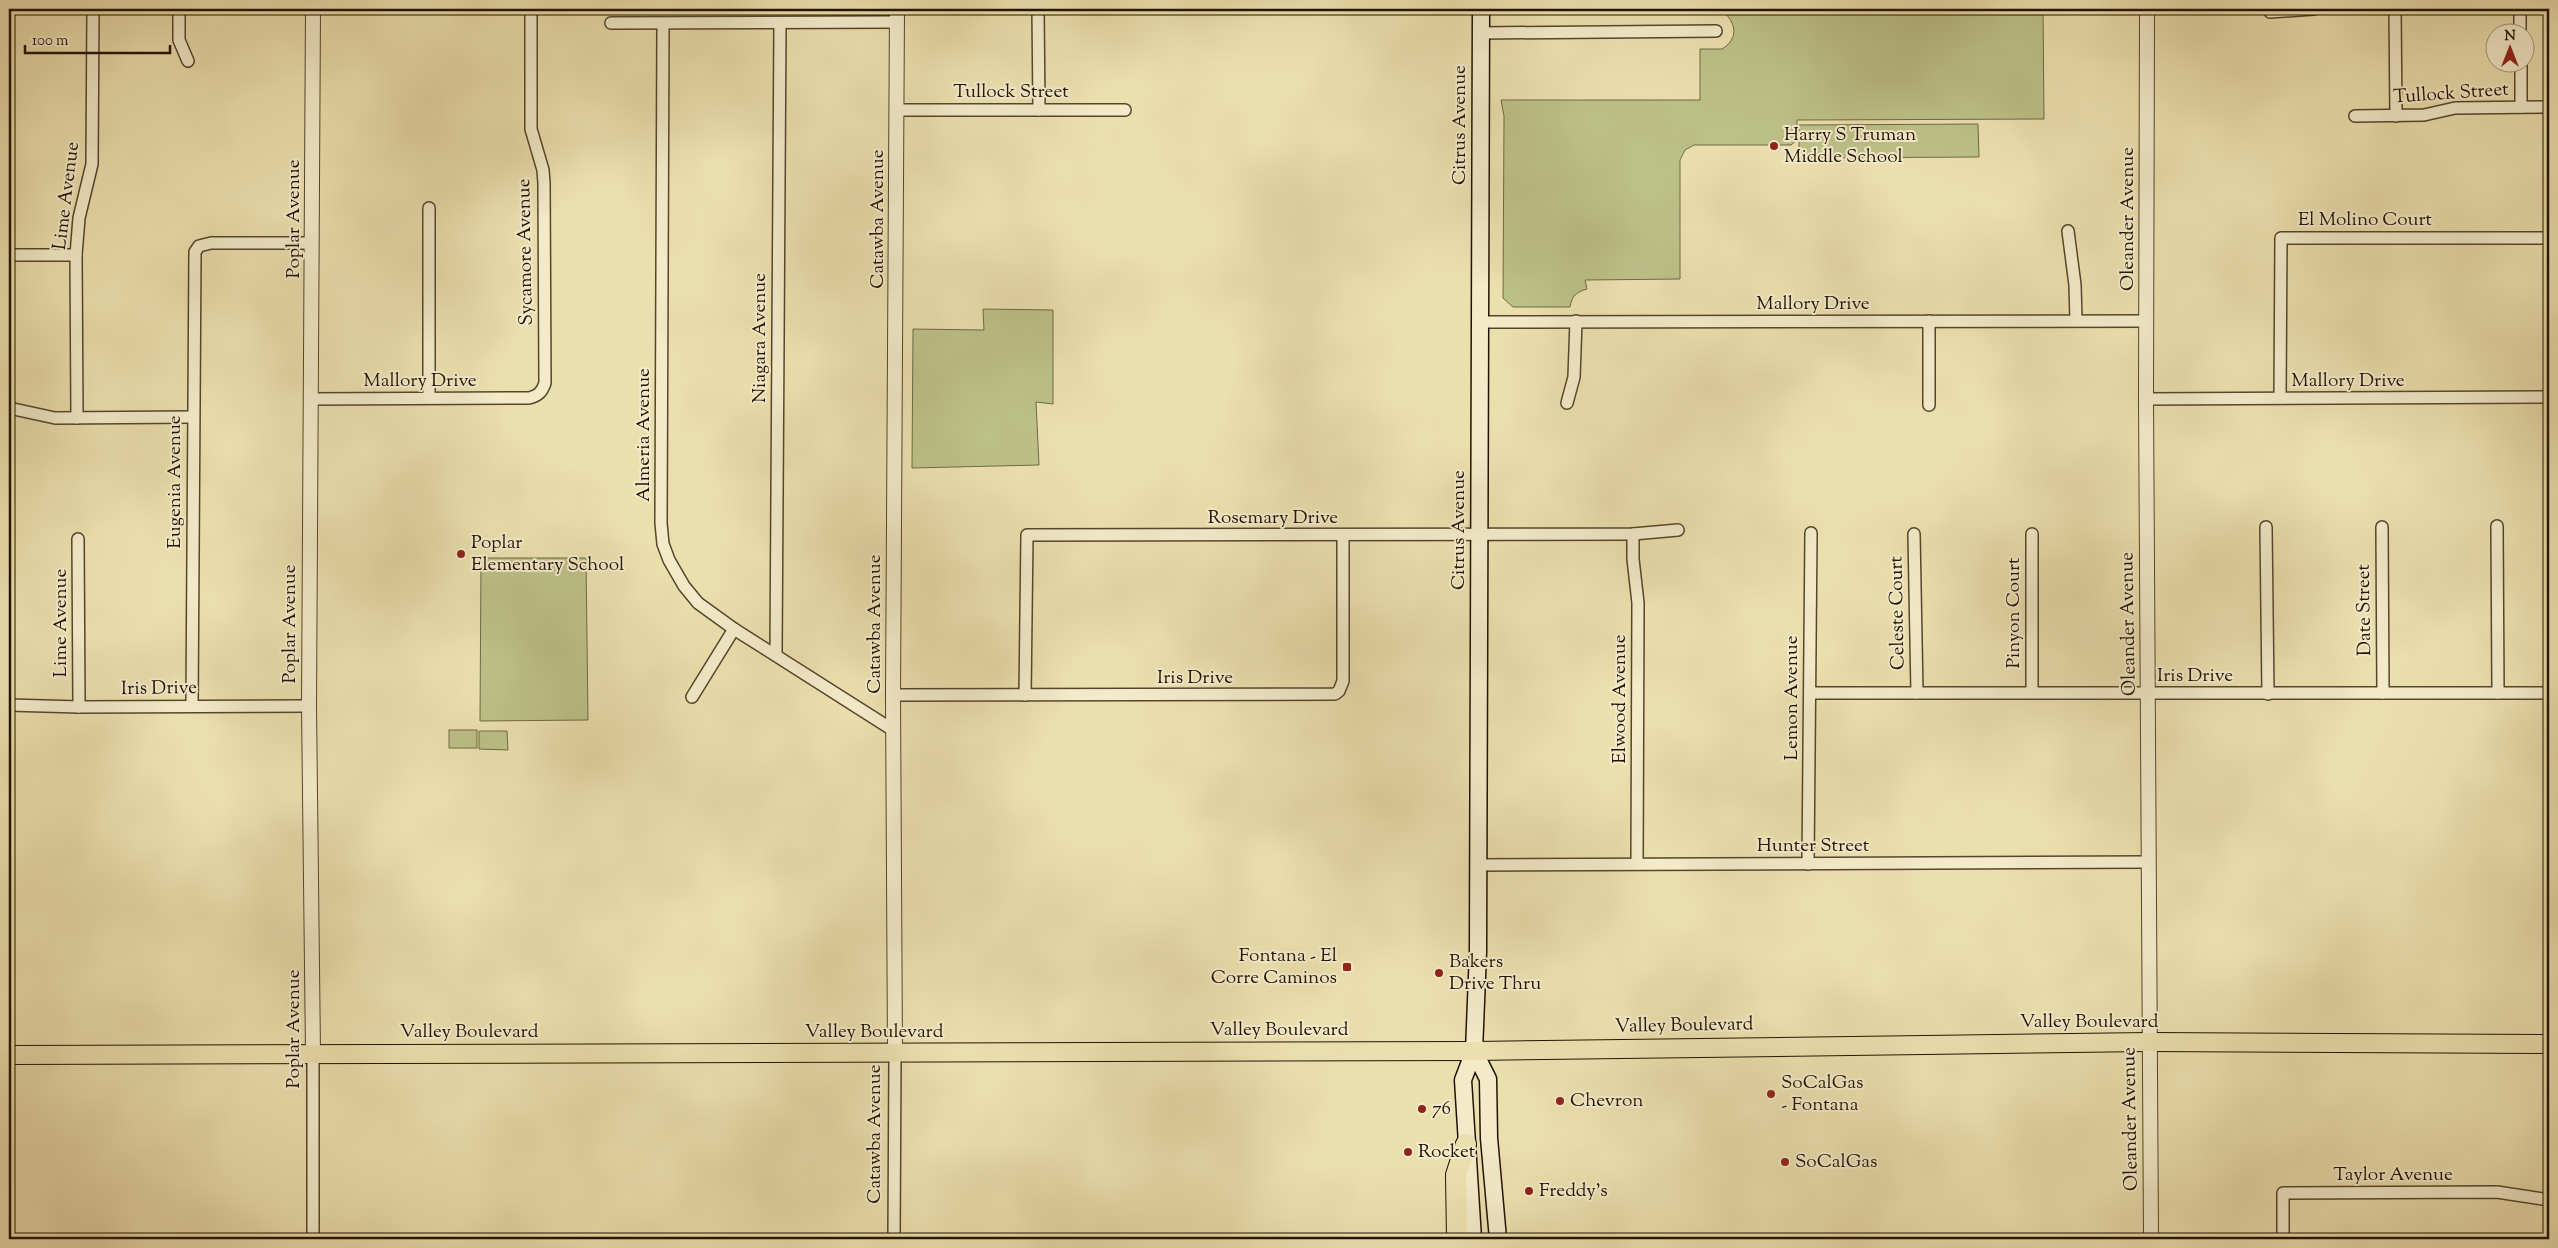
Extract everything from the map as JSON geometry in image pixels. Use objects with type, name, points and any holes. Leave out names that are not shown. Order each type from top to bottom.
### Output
[{"type":"highway","points":[[1457,1239],[1456,1175],[1466,1144]]},
{"type":"main road","name":"Citrus Avenue","points":[[1473,1239],[1466,1144],[1464,1080],[1474,1051],[1478,952],[1481,9]]},
{"type":"main road","name":"Valley Boulevard","points":[[9,1055],[1474,1051],[2148,1042],[2549,1044]]},
{"type":"main road","name":"Citrus Avenue","points":[[1474,1051],[1488,1079],[1490,1138],[1498,1239]]},
{"type":"street","name":"Lime Avenue","points":[[77,418],[76,255],[79,218],[92,164],[93,9]]},
{"type":"street","points":[[178,9],[179,40],[188,61]]},
{"type":"street","name":"Poplar Avenue","points":[[313,9],[309,706],[313,1239]]},
{"type":"street","name":"Sycamore Avenue","points":[[529,398],[540,393],[545,383],[544,183],[531,129],[531,9]]},
{"type":"street","points":[[1038,9],[1039,110]]},
{"type":"street","name":"Oleander Avenue","points":[[2147,9],[2148,1042],[2151,1239]]},
{"type":"street","points":[[2270,12],[2314,9]]},
{"type":"street","points":[[2395,9],[2396,116]]},
{"type":"street","points":[[2520,9],[2520,22]]},
{"type":"street","points":[[611,23],[780,23],[897,15]]},
{"type":"street","name":"Catawba Avenue","points":[[894,1239],[893,695],[898,110],[897,15]]},
{"type":"street","name":"Niagara Avenue","points":[[776,654],[780,23]]},
{"type":"street","name":"Almeria Avenue","points":[[664,24],[661,523],[666,552],[684,586],[698,602],[734,629],[893,730]]},
{"type":"street","points":[[1481,33],[1716,31]]},
{"type":"street","points":[[2521,72],[2521,107]]},
{"type":"street","name":"Tullock Street","points":[[2355,116],[2424,116],[2456,108],[2549,107]]},
{"type":"street","name":"Tullock Street","points":[[898,110],[1125,110]]},
{"type":"street","points":[[429,208],[429,398]]},
{"type":"street","points":[[2068,231],[2075,285],[2076,320]]},
{"type":"street","name":"El Molino Court","points":[[2280,398],[2281,238],[2549,238]]},
{"type":"street","name":"Eugenia Avenue","points":[[192,706],[194,258],[199,246],[204,243],[312,243]]},
{"type":"street","points":[[9,255],[76,255]]},
{"type":"street","points":[[1567,403],[1574,377],[1576,321]]},
{"type":"street","points":[[1929,321],[1929,405]]},
{"type":"street","name":"Mallory Drive","points":[[1479,322],[2146,321]]},
{"type":"street","name":"Mallory Drive","points":[[2146,399],[2549,397]]},
{"type":"street","name":"Mallory Drive","points":[[311,399],[529,398]]},
{"type":"street","points":[[9,408],[43,416],[77,418],[193,417]]},
{"type":"street","points":[[2496,526],[2498,693]]},
{"type":"street","points":[[2266,527],[2268,694]]},
{"type":"street","name":"Date Street","points":[[2382,527],[2383,693]]},
{"type":"street","name":"Rosemary Drive","points":[[1025,694],[1027,535],[1344,536],[1633,534],[1678,530]]},
{"type":"street","name":"Lemon Avenue","points":[[1808,864],[1811,533]]},
{"type":"street","name":"Elwood Avenue","points":[[1633,534],[1633,559],[1638,603],[1637,864]]},
{"type":"street","name":"Celeste Court","points":[[1914,534],[1916,693]]},
{"type":"street","name":"Pinyon Court","points":[[2032,534],[2032,692]]},
{"type":"street","name":"Iris Drive","points":[[893,695],[1335,694],[1339,692],[1342,681],[1344,536]]},
{"type":"street","name":"Lime Avenue","points":[[78,539],[79,707]]},
{"type":"street","points":[[692,697],[734,629]]},
{"type":"street","name":"Iris Drive","points":[[1810,693],[2549,693]]},
{"type":"street","name":"Iris Drive","points":[[9,705],[79,707],[309,706]]},
{"type":"street","name":"Hunter Street","points":[[1478,865],[2149,862]]},
{"type":"street","name":"Taylor Avenue","points":[[2283,1239],[2284,1193],[2497,1192],[2549,1200]]},
{"type":"green space","points":[[1700,9],[2043,9],[2044,119],[1797,120],[1797,140],[1791,145],[1694,145],[1685,150],[1680,160],[1680,279],[1585,280],[1587,289],[1575,295],[1570,307],[1513,307],[1503,298],[1504,116],[1501,100],[1700,100],[1700,49],[1722,49],[1731,41],[1734,32],[1731,22],[1724,12],[1712,11],[1700,15]]},
{"type":"green space","points":[[1978,124],[1979,157],[1799,158],[1799,125]]},
{"type":"green space","points":[[983,309],[1053,310],[1053,404],[1036,402],[1039,465],[912,468],[913,329],[984,330]]},
{"type":"green space","points":[[483,558],[586,558],[588,720],[480,721],[481,560]]},
{"type":"green space","points":[[449,730],[477,730],[477,748],[449,748]]},
{"type":"green space","points":[[479,731],[507,731],[508,750],[479,749]]},
{"type":"place","name":"Harry S Truman Middle School","points":[[1774,146]]},
{"type":"place","name":"Poplar Elementary School","points":[[461,554]]},
{"type":"place","name":"Fontana - El Corre Caminos","points":[[1347,967]]},
{"type":"place","name":"Bakers Drive Thru","points":[[1439,973]]},
{"type":"place","name":"SoCalGas - Fontana","points":[[1771,1094]]},
{"type":"place","name":"Chevron","points":[[1560,1101]]},
{"type":"place","name":"76","points":[[1422,1109]]},
{"type":"place","name":"Rocket","points":[[1408,1152]]},
{"type":"place","name":"SoCalGas","points":[[1785,1162]]},
{"type":"place","name":"Freddy's","points":[[1529,1191]]}]
